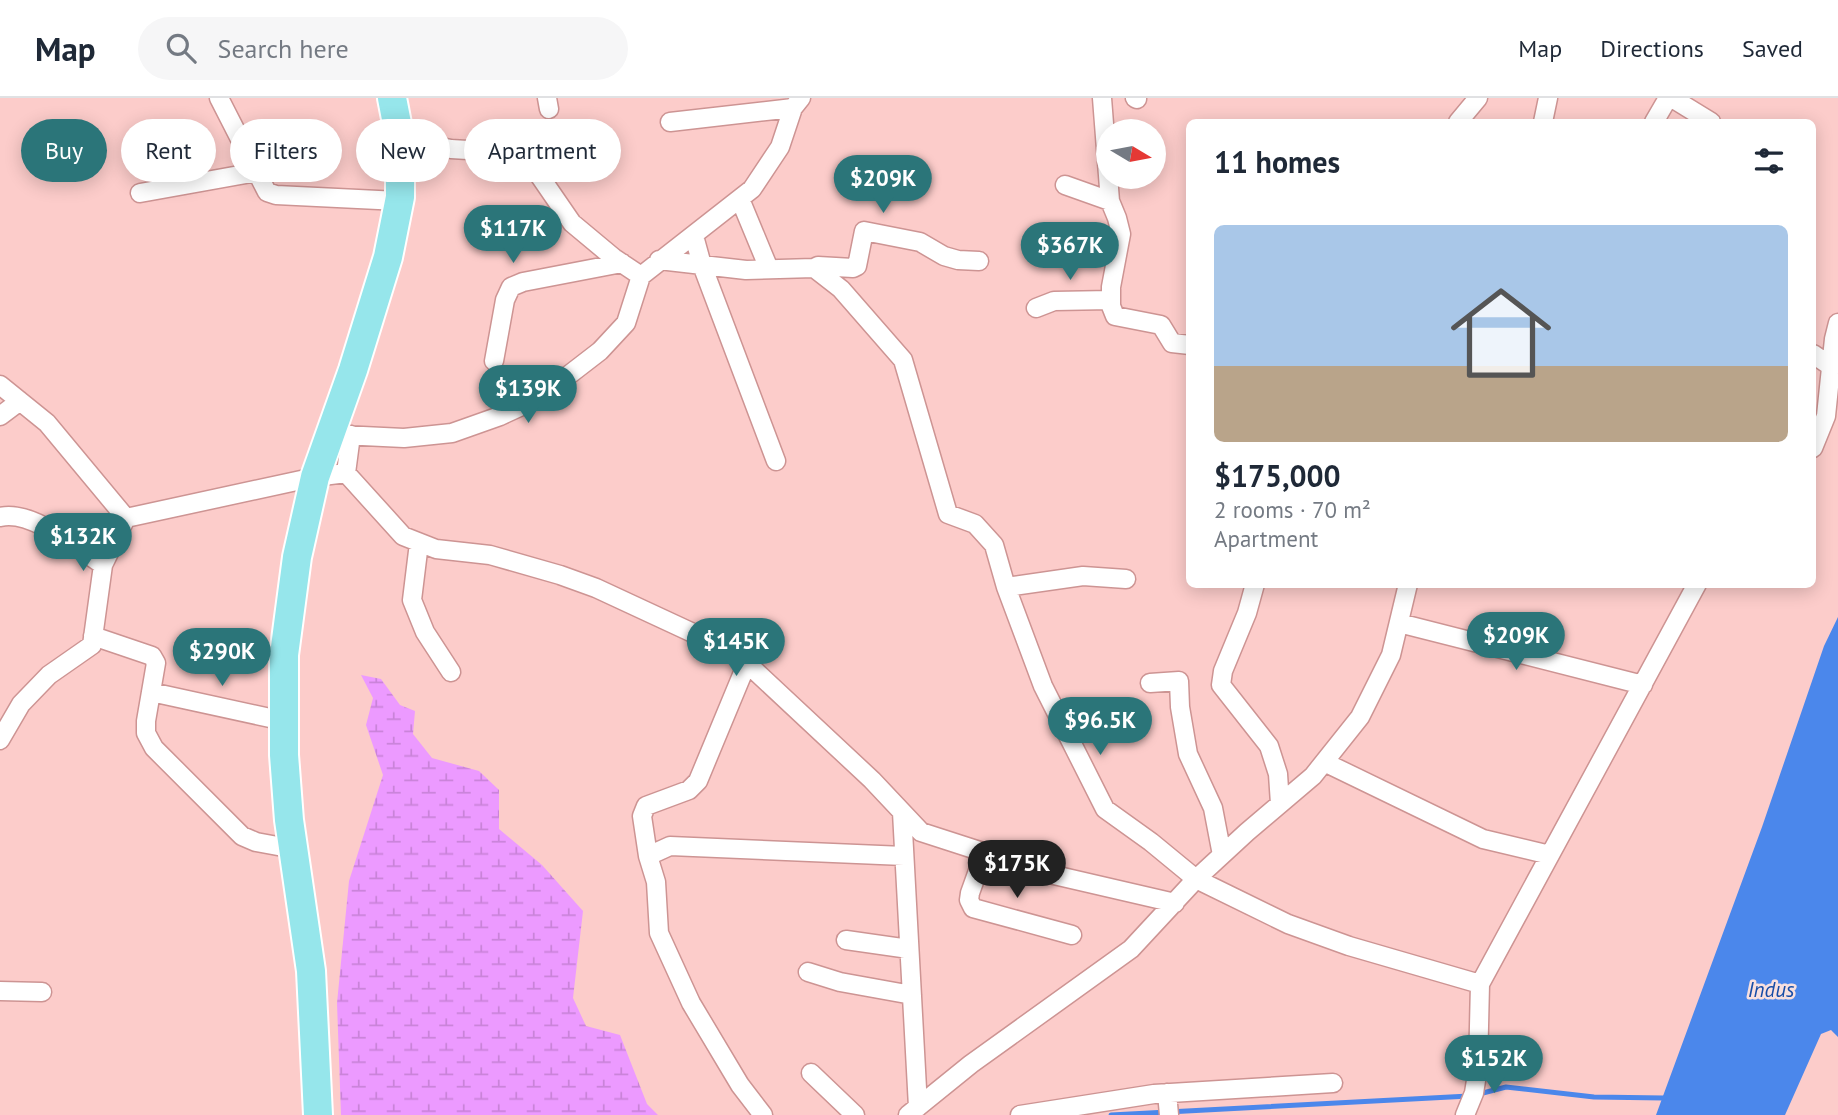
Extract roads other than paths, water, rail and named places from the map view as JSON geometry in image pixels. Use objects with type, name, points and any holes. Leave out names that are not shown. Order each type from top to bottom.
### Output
[{"type":"main road","points":[[393,98],[397,119]]},
{"type":"main road","points":[[318,1115],[312,971],[294,849],[284,755],[284,655],[297,557],[316,477],[341,435],[388,257],[399,201],[399,182]]},
{"type":"main road","points":[[301,897],[295,972],[301,1115]]},
{"type":"street","points":[[219,98],[230,120]]},
{"type":"street","points":[[1102,98],[1110,201],[1121,234],[1112,276],[1111,300],[1115,316],[1161,325],[1172,343],[1186,345]]},
{"type":"street","points":[[1460,119],[1478,98]]},
{"type":"street","points":[[1544,119],[1548,98]]},
{"type":"street","points":[[1656,119],[1670,98],[1706,119]]},
{"type":"street","points":[[670,122],[796,102],[780,147],[752,189],[640,276],[626,323],[600,351],[539,398],[500,416],[452,433],[404,438],[341,435],[346,473],[402,536],[436,550],[490,555],[560,575],[596,588],[736,653],[853,762],[921,832],[1054,875],[1175,903]]},
{"type":"street","points":[[450,149],[519,153],[528,159],[572,223],[640,276]]},
{"type":"street","points":[[140,193],[230,177]]},
{"type":"street","points":[[262,182],[267,192],[276,195],[399,201]]},
{"type":"street","points":[[1065,185],[1110,201]]},
{"type":"street","points":[[740,200],[769,269]]},
{"type":"street","points":[[659,260],[746,270],[818,266],[853,268],[857,266],[864,231],[920,242],[944,256],[958,260],[979,261]]},
{"type":"street","points":[[694,236],[702,265],[776,461]]},
{"type":"street","points":[[494,361],[505,300],[511,287],[523,282],[622,263]]},
{"type":"street","points":[[814,268],[841,289],[904,360],[948,514],[975,524],[994,545],[1006,587],[1043,686],[1105,809],[1196,879],[1288,924],[1349,946],[1480,984]]},
{"type":"street","points":[[1036,308],[1054,301],[1111,300]]},
{"type":"street","points":[[1816,438],[1826,416],[1838,323]]},
{"type":"street","points":[[1816,356],[1832,367]]},
{"type":"street","points":[[0,385],[47,423],[126,518]]},
{"type":"street","points":[[0,416],[20,401]]},
{"type":"street","points":[[126,518],[346,473]]},
{"type":"street","points":[[0,517],[10,514],[40,524],[103,565]]},
{"type":"street","points":[[0,740],[21,704],[49,675],[92,645],[103,565],[126,518]]},
{"type":"street","points":[[419,543],[412,600],[425,632],[451,672]]},
{"type":"street","points":[[1006,587],[1083,576],[1126,579]]},
{"type":"street","points":[[1254,588],[1247,613],[1223,671],[1221,685],[1269,746],[1278,774],[1279,804]]},
{"type":"street","points":[[913,1111],[971,1064],[1131,949],[1196,879],[1313,776],[1360,717],[1391,655],[1407,588]]},
{"type":"street","points":[[1466,1113],[1474,1094],[1478,1068],[1480,984],[1695,588]]},
{"type":"street","points":[[1399,623],[1643,685]]},
{"type":"street","points":[[93,636],[152,656],[156,663],[146,733],[154,748],[242,836],[256,842],[294,849]]},
{"type":"street","points":[[747,663],[698,781],[689,790],[646,806],[642,816],[648,856],[656,882],[659,933],[691,1003],[740,1085],[763,1115]]},
{"type":"street","points":[[1150,683],[1180,681],[1180,707],[1188,754],[1213,808],[1222,855]]},
{"type":"street","points":[[151,692],[284,721]]},
{"type":"street","points":[[1324,762],[1483,839],[1550,855]]},
{"type":"street","points":[[902,812],[912,995],[913,1111]]},
{"type":"street","points":[[648,856],[670,846],[904,856]]},
{"type":"street","points":[[984,854],[970,893],[974,908],[1072,935]]},
{"type":"street","points":[[846,940],[909,949]]},
{"type":"street","points":[[808,972],[840,982],[912,995]]},
{"type":"street","points":[[0,991],[42,992]]},
{"type":"street","points":[[811,1073],[855,1115]]},
{"type":"street","points":[[1020,1115],[1168,1103],[1333,1083]]},
{"type":"water","name":"Indus","points":[[1838,617],[1838,1037],[1831,1030],[1821,1034],[1785,1115],[1656,1115],[1762,827],[1824,646]]},
{"type":"waterway","points":[[1479,1094],[1506,1087],[1594,1097],[1664,1098]]},
{"type":"waterway","points":[[1111,1115],[1469,1096]]}]
